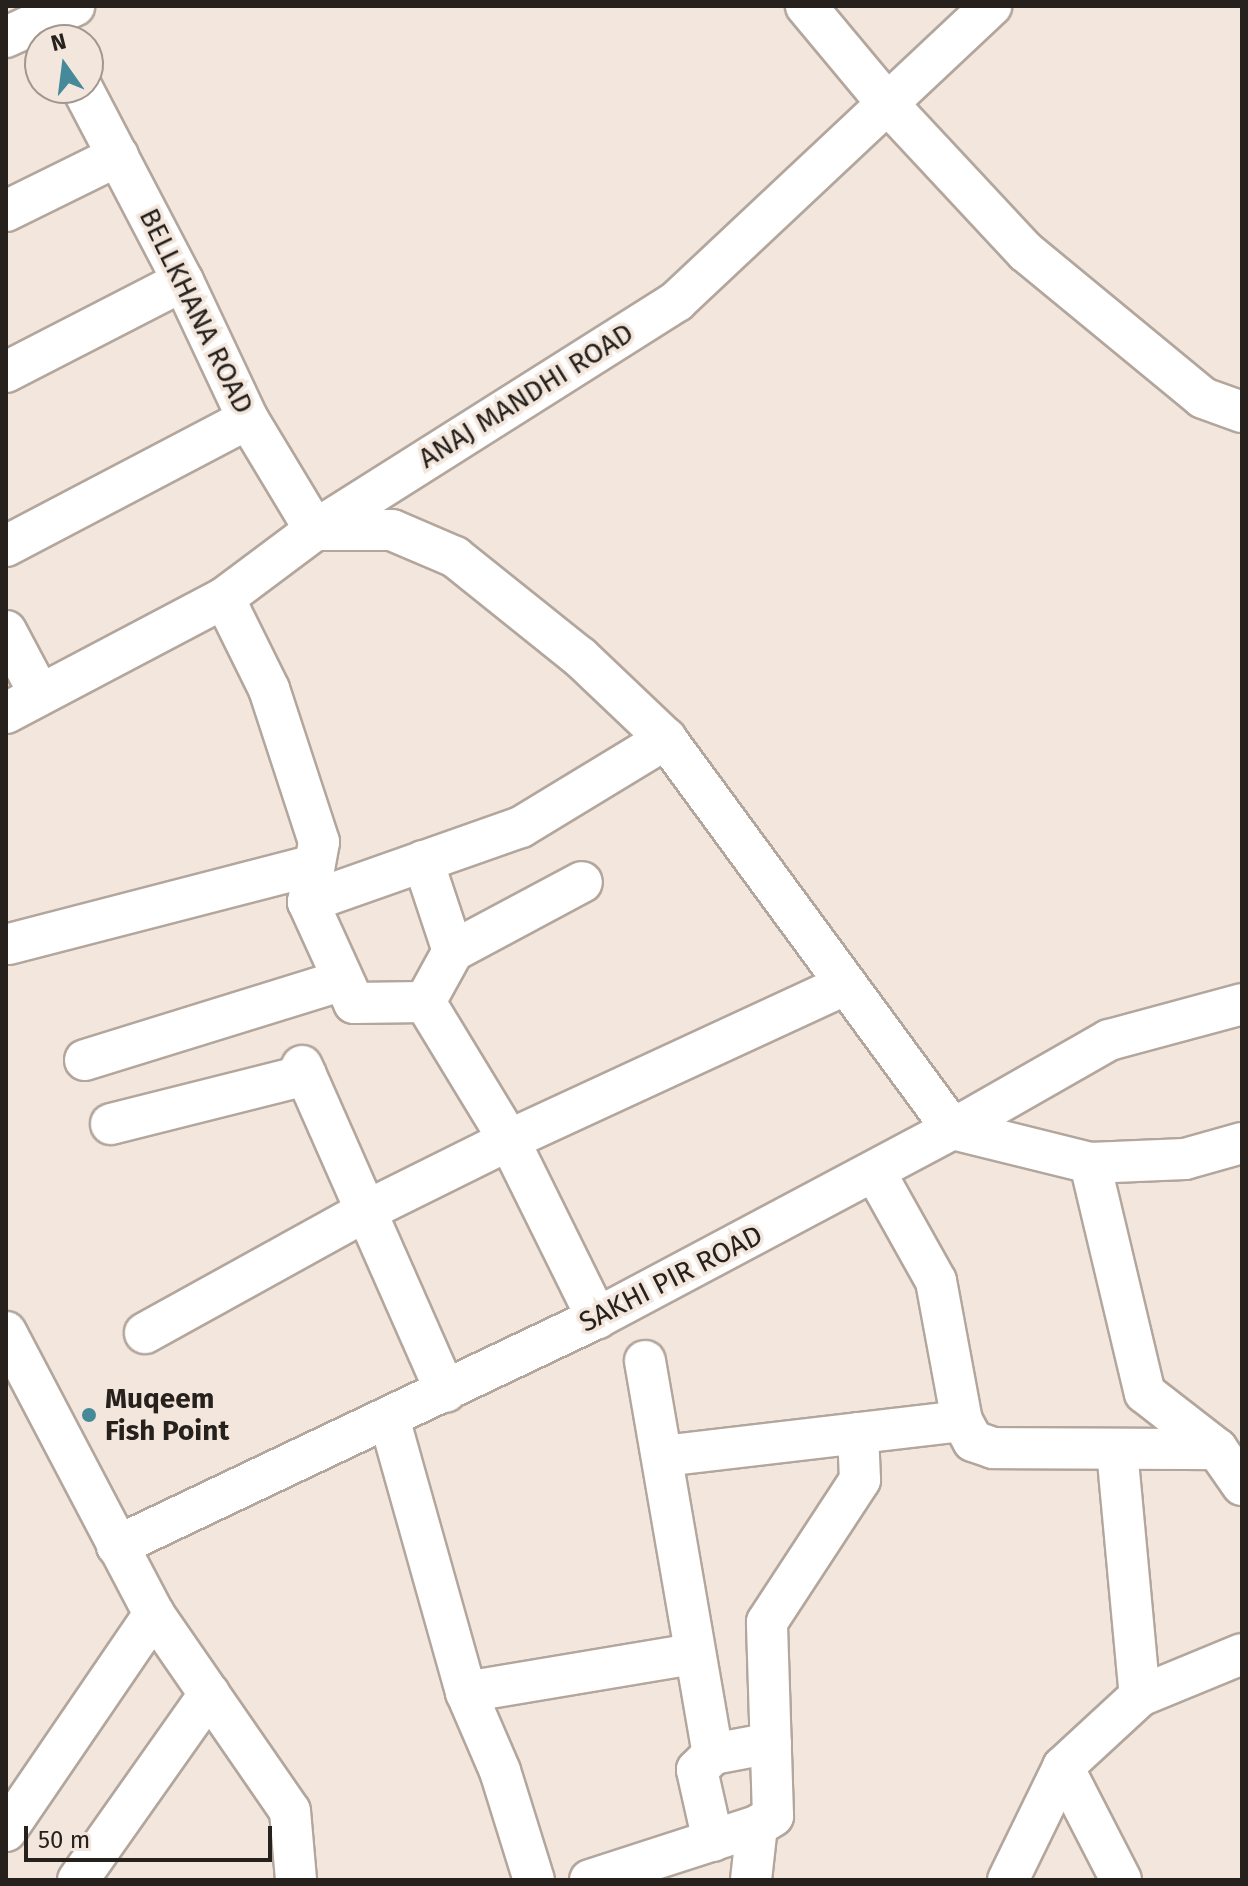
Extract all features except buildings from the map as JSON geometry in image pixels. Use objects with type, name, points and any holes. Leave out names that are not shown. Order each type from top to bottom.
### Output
[{"type":"street","points":[[806,6],[886,102],[1026,252],[1203,398],[1242,412]]},
{"type":"street","name":"ANAJ MANDHI ROAD","points":[[22,703],[224,598],[315,530],[677,301],[991,6]]},
{"type":"street","points":[[6,37],[54,18]]},
{"type":"street","name":"BELLKHANA ROAD","points":[[90,104],[183,281],[248,419],[315,530]]},
{"type":"street","points":[[6,211],[118,156]]},
{"type":"street","points":[[6,372],[183,281]]},
{"type":"street","points":[[6,546],[248,419]]},
{"type":"street","points":[[315,530],[392,530],[455,557],[580,657],[666,739],[953,1129],[1090,1163],[1185,1159],[1242,1143]]},
{"type":"street","points":[[224,598],[269,689],[319,842],[311,883],[343,980],[354,1003],[425,1002]]},
{"type":"street","points":[[6,631],[22,703]]},
{"type":"street","points":[[9,944],[423,861],[521,827],[666,739]]},
{"type":"street","points":[[423,861],[453,951]]},
{"type":"street","points":[[425,1002],[453,951],[582,882]]},
{"type":"street","points":[[85,1060],[343,980]]},
{"type":"street","points":[[145,1333],[366,1211],[509,1140],[846,984]]},
{"type":"street","points":[[425,1002],[509,1140],[597,1318]]},
{"type":"street","name":"SAKHI PIR ROAD","points":[[117,1546],[597,1318],[875,1172],[1109,1040],[1242,1004]]},
{"type":"street","points":[[111,1124],[304,1070],[446,1392]]},
{"type":"street","points":[[1090,1163],[1145,1393],[1217,1449],[1242,1485]]},
{"type":"street","points":[[875,1172],[936,1281],[962,1421],[973,1441],[993,1448],[1217,1449]]},
{"type":"street","points":[[6,1332],[154,1614],[290,1811],[296,1880]]},
{"type":"street","points":[[645,1361],[713,1754]]},
{"type":"street","points":[[389,1418],[466,1692],[500,1771],[534,1880]]},
{"type":"street","points":[[663,1456],[962,1421]]},
{"type":"street","points":[[590,1880],[757,1826],[773,1816],[767,1622],[860,1480],[858,1433]]},
{"type":"street","points":[[1117,1450],[1140,1696]]},
{"type":"street","points":[[6,1831],[154,1614]]},
{"type":"street","points":[[466,1692],[694,1654]]},
{"type":"street","points":[[1008,1880],[1063,1767],[1140,1696],[1242,1654]]},
{"type":"street","points":[[85,1878],[209,1694]]},
{"type":"street","points":[[713,1841],[697,1770],[713,1754],[771,1743]]},
{"type":"street","points":[[1063,1767],[1121,1880]]},
{"type":"street","points":[[751,1880],[757,1826]]},
{"type":"place","name":"Muqeem Fish Point","points":[[89,1415]]}]
